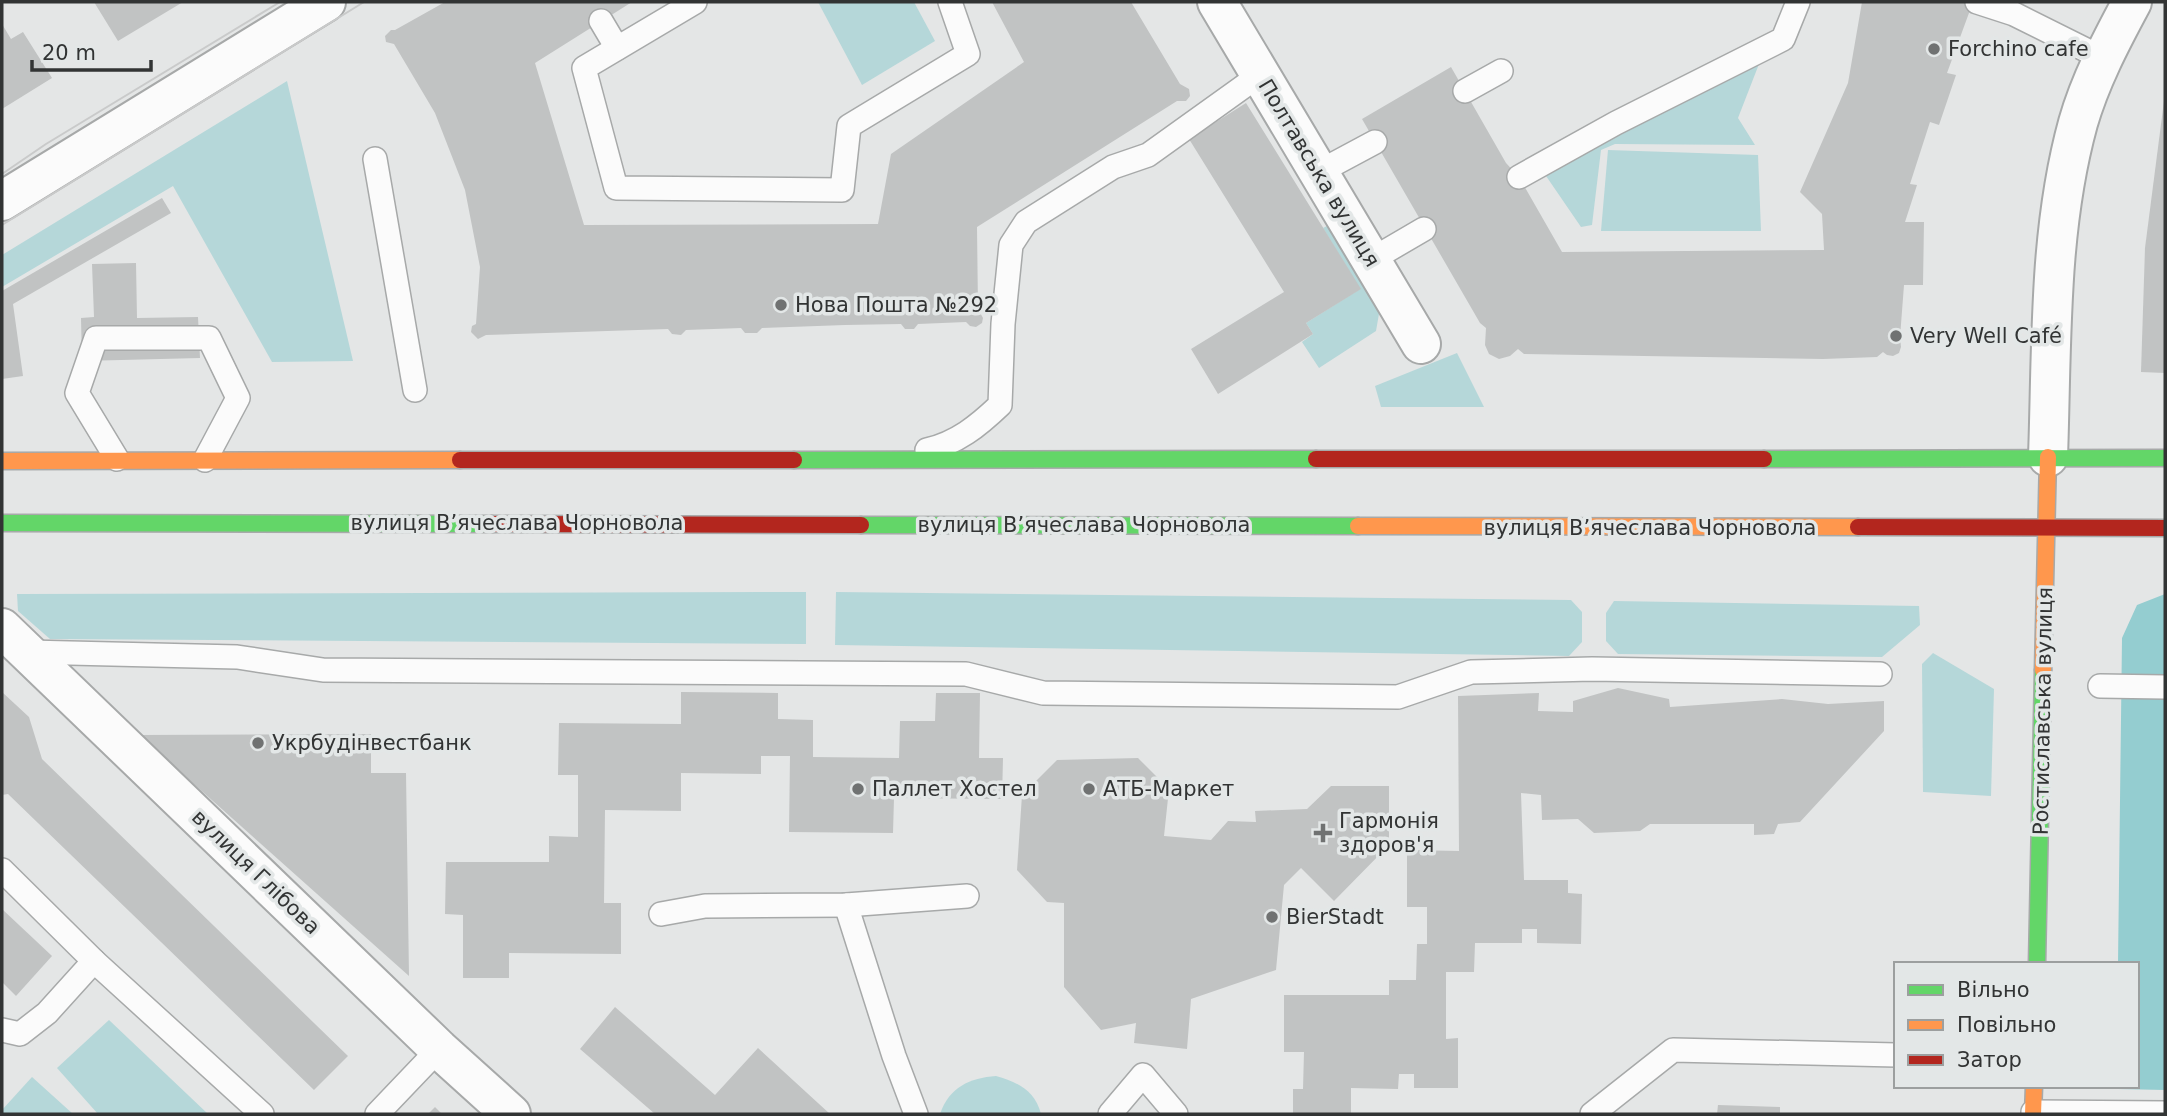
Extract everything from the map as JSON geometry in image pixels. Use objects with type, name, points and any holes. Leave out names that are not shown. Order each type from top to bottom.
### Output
[{"type":"main road","name":"Ростиславська вулиця","points":[[2036,962],[2048,457]]},
{"type":"main road","points":[[2,461],[2165,458]]},
{"type":"main road","name":"вулиця Вʼячеслава Чорновола","points":[[2,523],[2165,528]]},
{"type":"main road","points":[[2033,1113],[2034,1088]]},
{"type":"street","points":[[2,201],[326,2]]},
{"type":"street","name":"Полтавська вулиця","points":[[1217,2],[1421,344]]},
{"type":"street","points":[[2048,457],[2051,318],[2060,210],[2078,122],[2102,58],[2132,2]]},
{"type":"street","name":"вулиця Глібова","points":[[15,640],[439,1049],[511,1114]]},
{"type":"lane","points":[[695,2],[584,68],[616,188],[842,190],[849,126],[968,54],[950,2]]},
{"type":"lane","points":[[1519,177],[1616,123],[1783,39],[1798,2]]},
{"type":"lane","points":[[1977,2],[2014,14],[2102,58]]},
{"type":"lane","points":[[601,21],[617,48]]},
{"type":"lane","points":[[1465,91],[1501,71]]},
{"type":"lane","points":[[891,458],[941,447],[975,429],[1000,405],[1003,324],[1011,245],[1026,222],[1113,167],[1148,155],[1261,74]]},
{"type":"lane","points":[[1319,172],[1375,142]]},
{"type":"lane","points":[[375,159],[415,390]]},
{"type":"lane","points":[[1371,260],[1424,229]]},
{"type":"lane","points":[[117,459],[77,393],[96,338],[209,338],[238,398],[205,460]]},
{"type":"lane","points":[[15,640],[237,657],[323,670],[966,674],[1043,693],[1398,697],[1471,672],[1592,669],[1880,674]]},
{"type":"lane","points":[[2100,686],[2165,687]]},
{"type":"lane","points":[[2,870],[94,961],[262,1114]]},
{"type":"lane","points":[[661,914],[705,906],[846,905],[967,896]]},
{"type":"lane","points":[[846,905],[894,1056],[916,1114]]},
{"type":"lane","points":[[2,1030],[20,1034],[47,1013],[94,961]]},
{"type":"lane","points":[[377,1114],[439,1049]]},
{"type":"lane","points":[[1592,1114],[1673,1050],[1894,1055]]},
{"type":"lane","points":[[1110,1114],[1143,1075],[1175,1114]]},
{"type":"lane","points":[[2033,1113],[2165,1113]]},
{"type":"shaded area","points":[[818,2],[914,2],[935,41],[862,85]]},
{"type":"shaded area","points":[[1759,64],[1738,118],[1755,145],[1615,144],[1601,150],[1592,225],[1581,227],[1544,173]]},
{"type":"shaded area","points":[[287,81],[353,361],[272,362],[173,186],[2,287],[2,255]]},
{"type":"shaded area","points":[[1608,150],[1758,155],[1761,231],[1601,231]]},
{"type":"shaded area","points":[[1331,224],[1380,308],[1376,331],[1319,368],[1302,342],[1313,334],[1306,323],[1360,289],[1323,228]]},
{"type":"shaded area","points":[[1457,353],[1484,407],[1381,407],[1375,386]]},
{"type":"shaded area","points":[[806,592],[806,644],[50,639],[18,611],[17,594]]},
{"type":"shaded area","points":[[836,592],[1571,600],[1582,612],[1582,642],[1569,656],[835,645]]},
{"type":"shaded area","points":[[2165,594],[2165,1090],[2118,1089],[2139,1088],[2139,962],[2118,962],[2122,638],[2137,605]]},
{"type":"shaded area","points":[[1614,601],[1919,606],[1920,625],[1882,657],[1618,654],[1606,641],[1606,613]]},
{"type":"shaded area","points":[[1933,653],[1994,689],[1991,796],[1923,792],[1922,664]]},
{"type":"shaded area","points":[[109,1020],[208,1114],[98,1114],[57,1068]]},
{"type":"shaded area","points":[[996,1076],[1011,1081],[1030,1093],[1041,1114],[940,1114],[949,1097],[962,1086],[978,1079]]},
{"type":"shaded area","points":[[32,1077],[73,1114],[2,1114],[2,1110]]},
{"type":"building","points":[[94,2],[183,2],[118,41]]},
{"type":"building","points":[[445,2],[632,2],[535,63],[584,225],[878,224],[891,154],[1024,62],[992,2],[1131,2],[1180,84],[1189,89],[1190,96],[1186,101],[1177,101],[977,227],[978,309],[983,318],[982,323],[976,327],[966,322],[918,324],[914,329],[905,329],[901,324],[845,325],[762,328],[757,333],[745,333],[741,328],[686,330],[681,335],[672,334],[668,329],[486,335],[478,339],[471,332],[472,326],[476,324],[480,267],[465,190],[435,113],[394,44],[386,42],[385,36],[391,30]]},
{"type":"building","points":[[1862,2],[1973,2],[1947,73],[1956,75],[1939,125],[1930,122],[1910,184],[1917,185],[1905,222],[1924,222],[1923,285],[1904,285],[1901,347],[1899,353],[1893,356],[1883,352],[1877,357],[1823,359],[1524,354],[1518,349],[1510,356],[1499,359],[1489,354],[1485,345],[1486,328],[1480,323],[1362,119],[1451,67],[1506,163],[1519,177],[1562,252],[1824,250],[1822,214],[1800,192],[1848,83]]},
{"type":"building","points":[[2,24],[11,39],[23,32],[52,78],[2,109]]},
{"type":"building","points":[[2164,101],[2165,373],[2141,372],[2145,248]]},
{"type":"building","points":[[1246,103],[1361,289],[1306,323],[1313,334],[1218,394],[1191,349],[1284,292],[1189,139]]},
{"type":"building","points":[[162,198],[171,213],[13,304],[23,376],[2,379],[2,291]]},
{"type":"building","points":[[136,263],[137,318],[198,317],[200,358],[82,361],[81,318],[94,317],[92,264]]},
{"type":"building","points":[[1618,688],[1669,699],[1670,707],[1782,699],[1828,704],[1884,701],[1884,731],[1800,822],[1778,824],[1774,834],[1754,835],[1754,824],[1650,824],[1640,831],[1594,833],[1578,819],[1542,820],[1541,795],[1521,793],[1524,880],[1568,880],[1568,893],[1582,894],[1581,944],[1537,943],[1537,929],[1522,929],[1522,943],[1475,943],[1474,972],[1446,972],[1446,1039],[1458,1038],[1458,1088],[1414,1088],[1414,1074],[1399,1074],[1398,1089],[1351,1088],[1351,1114],[1293,1114],[1293,1089],[1303,1089],[1304,1052],[1284,1052],[1284,995],[1389,995],[1389,980],[1416,980],[1417,944],[1427,944],[1427,907],[1407,907],[1407,850],[1459,851],[1458,696],[1539,693],[1538,711],[1573,712],[1573,701]]},
{"type":"building","points":[[2,692],[29,717],[42,759],[348,1056],[314,1090],[8,794],[2,795]]},
{"type":"building","points":[[681,692],[778,693],[778,719],[813,720],[813,757],[899,758],[900,721],[935,721],[936,693],[980,693],[979,758],[1003,758],[1002,799],[894,798],[893,833],[789,832],[790,756],[761,756],[761,774],[681,773],[681,811],[605,810],[604,903],[621,903],[621,954],[509,953],[509,978],[463,978],[463,915],[445,914],[446,862],[549,862],[549,836],[578,837],[578,775],[558,775],[559,723],[681,724]]},
{"type":"building","points":[[371,734],[371,773],[406,773],[409,976],[139,735]]},
{"type":"building","points":[[1138,758],[1169,789],[1164,836],[1211,840],[1228,821],[1256,822],[1255,811],[1307,809],[1331,786],[1389,786],[1389,845],[1334,901],[1301,868],[1284,885],[1276,970],[1191,999],[1187,1049],[1134,1043],[1136,1023],[1101,1030],[1064,987],[1064,903],[1047,902],[1017,870],[1022,795],[1057,760]]},
{"type":"building","points":[[2,909],[52,956],[16,996],[2,982]]},
{"type":"building","points":[[615,1007],[715,1095],[758,1048],[830,1114],[655,1114],[580,1049]]},
{"type":"building","points":[[1718,1105],[1780,1107],[1780,1114],[1717,1114]]},
{"type":"building","points":[[435,1107],[442,1114],[428,1114]]},
{"type":"tram line","points":[[2,174],[46,144],[280,2]]},
{"type":"tram line","points":[[2,225],[364,2]]},
{"type":"traffic: fast","points":[[1764,459],[2165,458]]},
{"type":"traffic: fast","points":[[794,460],[1316,459]]},
{"type":"traffic: fast","points":[[2,523],[492,524]]},
{"type":"traffic: fast","points":[[861,525],[1358,526]]},
{"type":"traffic: fast","points":[[2037,962],[2043,670]]},
{"type":"traffic: slow","points":[[2043,670],[2048,457]]},
{"type":"traffic: slow","points":[[2,461],[460,460]]},
{"type":"traffic: slow","points":[[1358,526],[1858,527]]},
{"type":"traffic: slow","points":[[2033,1114],[2034,1088]]},
{"type":"traffic: jam","points":[[1316,459],[1764,459]]},
{"type":"traffic: jam","points":[[460,460],[794,460]]},
{"type":"traffic: jam","points":[[492,524],[861,525]]},
{"type":"traffic: jam","points":[[1858,527],[2165,528]]},
{"type":"place","name":"Forchino cafe","points":[[1934,49]]},
{"type":"place","name":"Нова Пошта №292","points":[[781,305]]},
{"type":"place","name":"Very Well Café","points":[[1896,336]]},
{"type":"place","name":"Укрбудінвестбанк","points":[[258,743]]},
{"type":"place","name":"Паллет Хостел","points":[[858,789]]},
{"type":"place","name":"АТБ-Маркет","points":[[1089,789]]},
{"type":"place","name":"Гармонія здоров'я","points":[[1323,833]]},
{"type":"place","name":"BierStadt","points":[[1272,917]]}]
